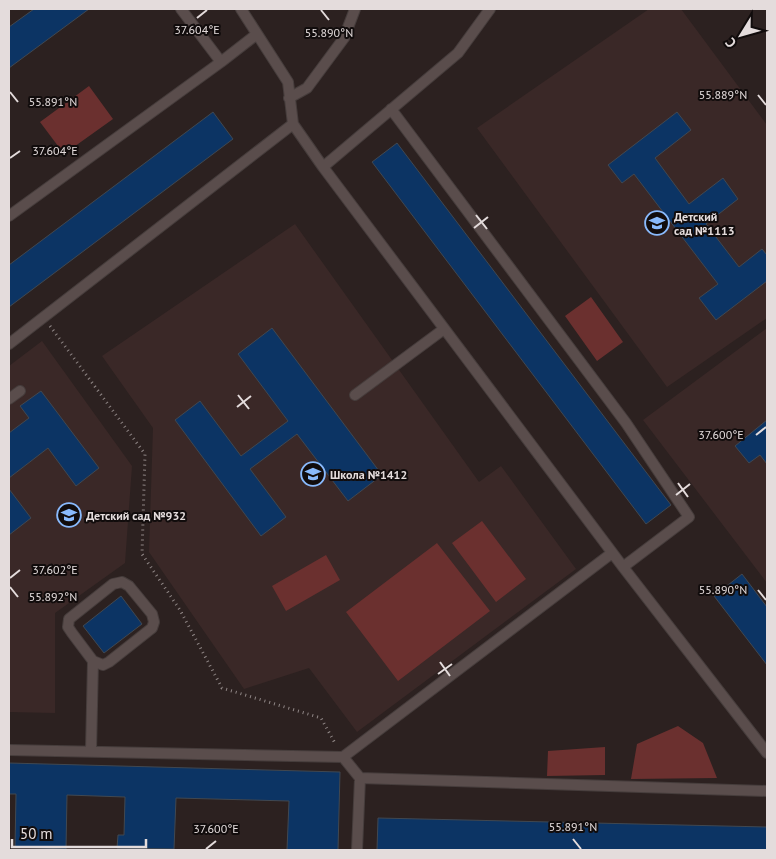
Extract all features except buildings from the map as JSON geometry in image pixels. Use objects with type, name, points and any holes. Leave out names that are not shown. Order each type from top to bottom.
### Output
[{"type":"lane","points":[[181,9],[221,62]]},
{"type":"lane","points":[[241,9],[288,82],[293,124],[323,167],[622,567],[767,753]]},
{"type":"lane","points":[[290,98],[307,88],[344,38],[356,9]]},
{"type":"lane","points":[[323,167],[458,53],[490,9]]},
{"type":"lane","points":[[9,216],[257,34]]},
{"type":"lane","points":[[391,109],[626,424],[689,517],[622,567]]},
{"type":"lane","points":[[9,344],[293,124]]},
{"type":"lane","points":[[355,395],[444,328]]},
{"type":"lane","points":[[9,399],[20,391]]},
{"type":"lane","points":[[9,750],[343,757],[612,553]]},
{"type":"lane","points":[[90,752],[93,661],[72,633],[68,626],[69,619],[113,584],[122,582],[129,586],[152,614],[154,622],[152,628],[109,662],[103,665],[93,661]]},
{"type":"lane","points":[[343,757],[360,778],[358,850]]},
{"type":"lane","points":[[360,778],[767,791]]},
{"type":"path","points":[[44,318],[145,454],[142,554],[180,610],[222,688],[321,718],[343,757]]},
{"type":"shaded area","name":"Детский сад №1113","points":[[649,9],[681,9],[767,125],[767,318],[667,387],[477,128]]},
{"type":"shaded area","points":[[89,86],[113,119],[64,154],[40,122]]},
{"type":"shaded area","name":"Школа №1412","points":[[295,224],[479,482],[501,466],[576,569],[357,732],[309,668],[244,689],[149,552],[153,428],[102,356]]},
{"type":"shaded area","points":[[591,297],[623,342],[597,361],[565,316]]},
{"type":"shaded area","points":[[767,328],[767,583],[643,420]]},
{"type":"shaded area","name":"Детский сад №932","points":[[42,341],[132,466],[125,563],[55,613],[55,713],[9,712],[9,366]]},
{"type":"shaded area","points":[[482,521],[526,579],[496,602],[452,543]]},
{"type":"shaded area","points":[[437,543],[490,611],[398,681],[346,612]]},
{"type":"shaded area","points":[[326,555],[340,580],[286,611],[272,586]]},
{"type":"shaded area","points":[[678,726],[703,743],[717,778],[631,779],[637,744]]},
{"type":"shaded area","points":[[605,747],[605,775],[547,776],[548,751]]},
{"type":"place","name":"Детский сад №1113","points":[[657,223]]},
{"type":"place","name":"Школа №1412","points":[[313,474]]},
{"type":"place","name":"Детский сад №932","points":[[69,515]]}]
